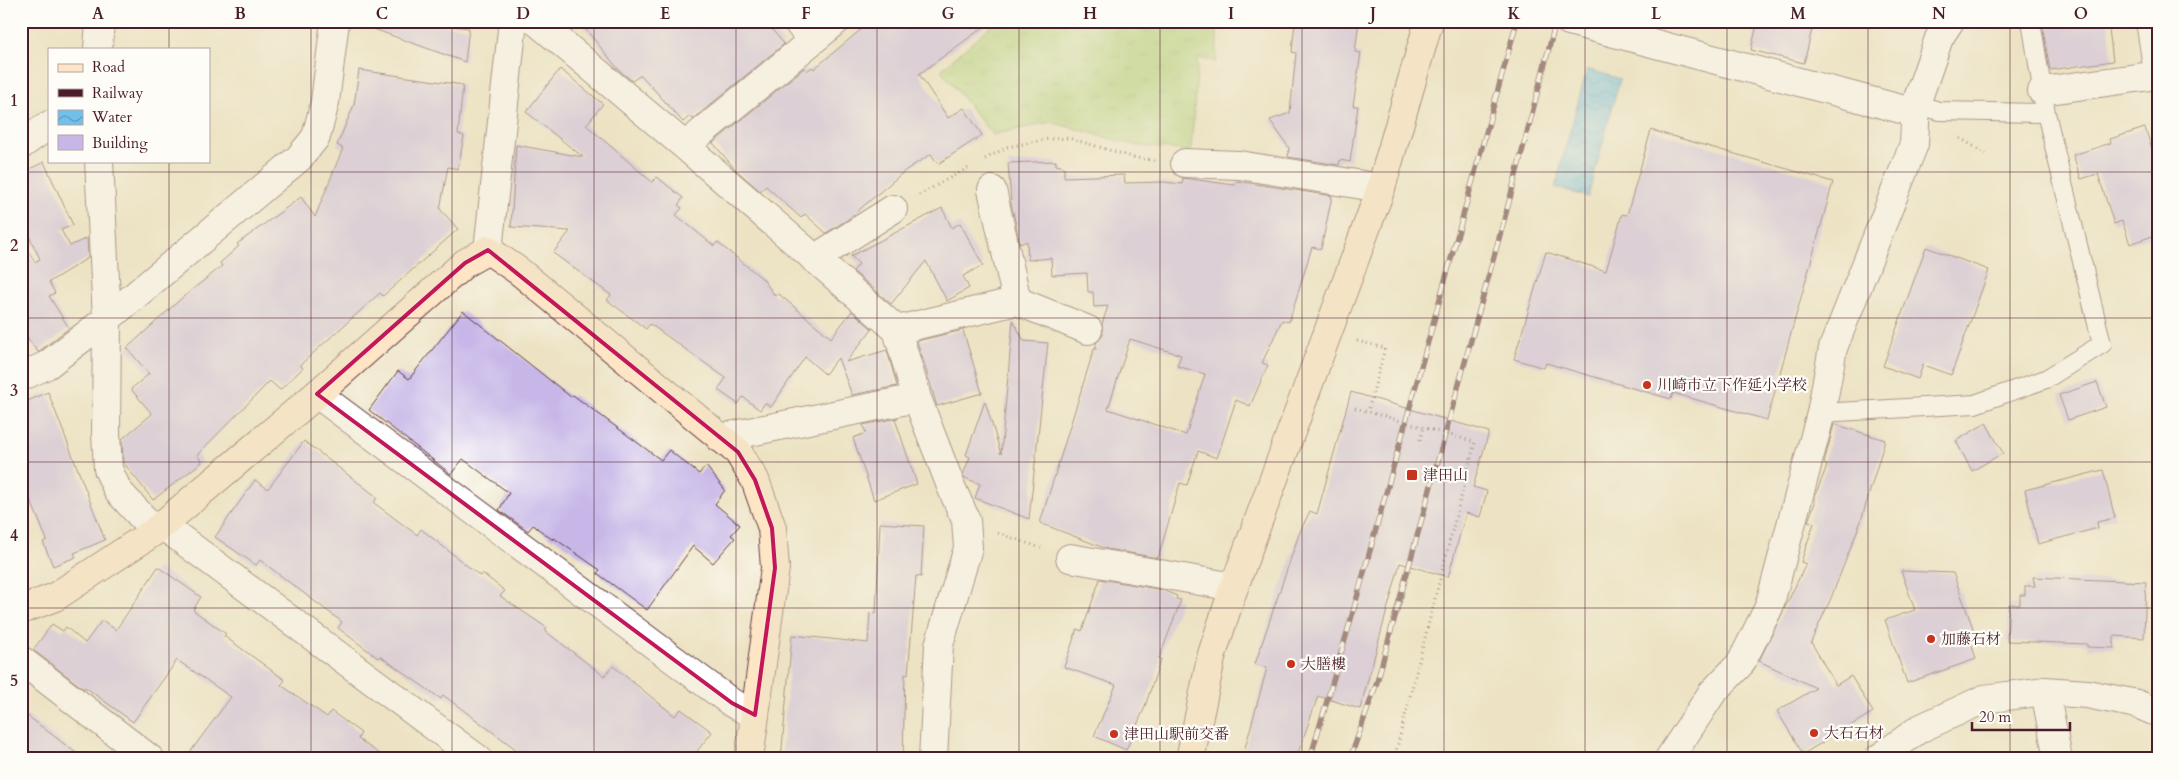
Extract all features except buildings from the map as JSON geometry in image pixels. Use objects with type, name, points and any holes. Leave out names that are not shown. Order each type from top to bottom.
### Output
[{"type":"street","points":[[98,48],[100,21]]},
{"type":"street","points":[[21,377],[47,365],[107,319],[299,158],[316,137],[325,102],[335,21]]},
{"type":"street","points":[[488,250],[513,21]]},
{"type":"street","points":[[536,21],[685,146],[898,330],[917,398],[952,489],[976,525],[939,645],[933,759]]},
{"type":"street","points":[[685,146],[804,31],[836,21]]},
{"type":"street","points":[[1190,759],[1212,654],[1234,587],[1381,188],[1429,21]]},
{"type":"street","points":[[1569,21],[1916,109]]},
{"type":"street","points":[[1669,759],[1712,693],[1741,663],[1769,607],[1820,412],[1833,348],[1914,144],[1916,109],[1939,38],[1950,21]]},
{"type":"street","points":[[2044,102],[2158,74],[2150,21]]},
{"type":"street","points":[[21,145],[48,126]]},
{"type":"street","points":[[99,162],[107,319],[106,434],[108,469],[118,491],[158,528],[478,759]]},
{"type":"street","points":[[1185,162],[1239,165],[1381,188]]},
{"type":"street","points":[[992,190],[1017,301]]},
{"type":"street","points":[[814,259],[893,209]]},
{"type":"street","points":[[21,610],[55,597],[158,528],[317,394],[465,263],[488,250]]},
{"type":"street","points":[[488,250],[520,272],[738,452],[755,480],[772,528],[775,568],[749,759]]},
{"type":"street","points":[[898,330],[1017,301],[1088,330]]},
{"type":"street","points":[[317,394],[732,703],[755,715]]},
{"type":"street","points":[[720,438],[917,398]]},
{"type":"street","points":[[1070,558],[1234,587]]},
{"type":"street","points":[[21,660],[150,759]]},
{"type":"street","points":[[2045,691],[2058,759]]},
{"type":"street","points":[[1878,759],[1919,729],[1984,699],[2045,691],[2087,694],[2137,704],[2158,713]]},
{"type":"lane","points":[[1820,412],[1975,404],[2046,379],[2102,344],[2044,102],[2031,21]]},
{"type":"lane","points":[[1916,109],[1938,111],[2044,102]]},
{"type":"path","points":[[979,162],[1007,147],[1049,139],[1069,138],[1136,158],[1185,162]]},
{"type":"path","points":[[893,209],[972,166]]},
{"type":"path","points":[[1353,340],[1384,348],[1368,411]]},
{"type":"path","points":[[1355,408],[1474,442],[1394,759]]},
{"type":"path","points":[[1420,440],[1424,428]]},
{"type":"path","points":[[976,525],[1070,558]]},
{"type":"highlighted area","points":[[488,250],[738,452],[755,480],[772,528],[775,568],[755,715],[732,703],[317,394],[465,263]]},
{"type":"green space","points":[[996,21],[1218,21],[1216,62],[1198,58],[1191,151],[1137,146],[1051,122],[992,135],[941,70]]},
{"type":"water","points":[[1587,69],[1620,79],[1588,197],[1555,187]]},
{"type":"railway","points":[[1310,759],[1351,619],[1517,21]]},
{"type":"railway","points":[[1350,759],[1377,682],[1509,202],[1556,21]]},
{"type":"place","name":"川崎市立下作延小学校","points":[[1647,385]]},
{"type":"place","name":"津田山","points":[[1412,475]]},
{"type":"place","name":"加藤石材","points":[[1931,639]]},
{"type":"place","name":"大膳樓","points":[[1291,664]]},
{"type":"place","name":"大石石材","points":[[1814,733]]},
{"type":"place","name":"津田山駅前交番","points":[[1114,734]]}]
